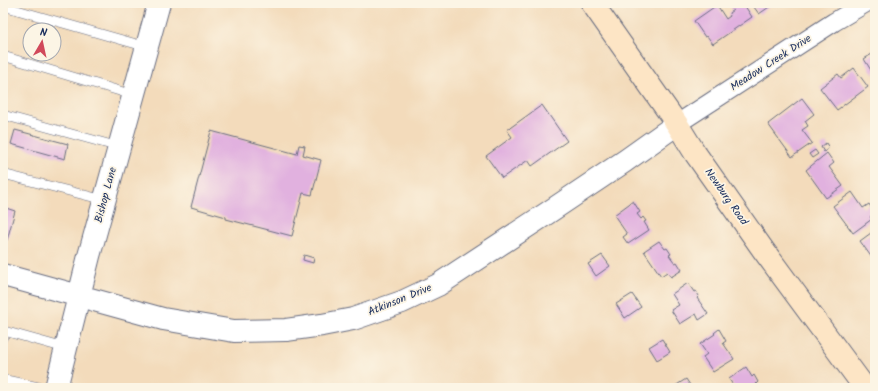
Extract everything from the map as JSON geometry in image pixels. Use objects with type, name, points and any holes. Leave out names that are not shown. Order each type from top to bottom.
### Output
[{"type":"main road","name":"Newburg Road","points":[[592,3],[764,251],[865,388]]},
{"type":"street","name":"Bishop Lane","points":[[56,388],[104,200],[158,3]]},
{"type":"street","name":"Meadow Creek Drive","points":[[677,124],[834,22],[866,3]]},
{"type":"street","name":"Atkinson Drive","points":[[3,275],[163,319],[234,331],[286,330],[353,319],[402,302],[438,285],[579,192],[677,124]]},
{"type":"lane","points":[[3,6],[147,47]]},
{"type":"lane","points":[[3,56],[133,95]]},
{"type":"lane","points":[[3,115],[119,147]]},
{"type":"lane","points":[[3,174],[104,200]]},
{"type":"lane","points":[[3,337],[4,331],[65,348]]},
{"type":"lane","points":[[4,388],[6,380],[43,388]]},
{"type":"building","points":[[735,3],[743,3],[752,17],[713,44],[707,36],[705,37],[694,21],[717,5],[726,19],[730,16],[729,13],[733,10],[730,6]]},
{"type":"building","points":[[751,3],[770,3],[772,5],[759,14]]},
{"type":"building","points":[[875,52],[875,74],[874,75],[864,59]]},
{"type":"building","points":[[854,68],[868,87],[837,110],[820,88],[838,74],[841,78]]},
{"type":"building","points":[[802,98],[814,114],[805,121],[808,126],[802,130],[812,143],[792,157],[768,124]]},
{"type":"building","points":[[542,105],[567,141],[532,166],[528,160],[502,178],[486,156],[512,137],[507,130]]},
{"type":"building","points":[[15,130],[68,144],[65,159],[11,144]]},
{"type":"building","points":[[211,131],[297,154],[299,145],[305,146],[303,155],[321,160],[312,195],[303,193],[292,236],[226,219],[226,217],[191,207]]},
{"type":"building","points":[[826,143],[829,148],[824,152],[821,147]]},
{"type":"building","points":[[815,150],[818,154],[812,158],[809,154]]},
{"type":"building","points":[[827,153],[834,163],[829,167],[843,186],[826,198],[806,170]]},
{"type":"building","points":[[852,192],[863,208],[869,204],[875,213],[870,217],[872,219],[853,233],[833,206]]},
{"type":"building","points":[[633,201],[640,212],[637,214],[641,219],[643,217],[646,221],[644,222],[649,230],[628,244],[623,237],[627,234],[614,215]]},
{"type":"building","points":[[3,207],[15,211],[7,240],[3,239]]},
{"type":"building","points":[[875,230],[875,262],[860,241]]},
{"type":"building","points":[[659,241],[665,249],[667,248],[671,254],[669,255],[675,263],[677,262],[682,270],[671,277],[667,272],[661,276],[644,251]]},
{"type":"building","points":[[304,255],[314,258],[313,263],[303,260]]},
{"type":"building","points":[[602,255],[610,266],[596,276],[588,264]]},
{"type":"building","points":[[688,283],[694,292],[696,291],[699,296],[697,298],[708,314],[699,320],[696,314],[680,324],[671,310],[679,305],[672,294]]},
{"type":"building","points":[[632,294],[641,307],[625,318],[616,304]]},
{"type":"building","points":[[719,329],[726,341],[723,343],[734,359],[713,372],[703,357],[707,354],[700,344],[715,334],[714,333]]},
{"type":"building","points":[[662,339],[670,352],[657,360],[649,347]]},
{"type":"building","points":[[746,367],[752,377],[754,375],[758,382],[756,384],[759,388],[735,388],[729,379]]},
{"type":"building","points":[[686,379],[692,388],[672,388]]}]
